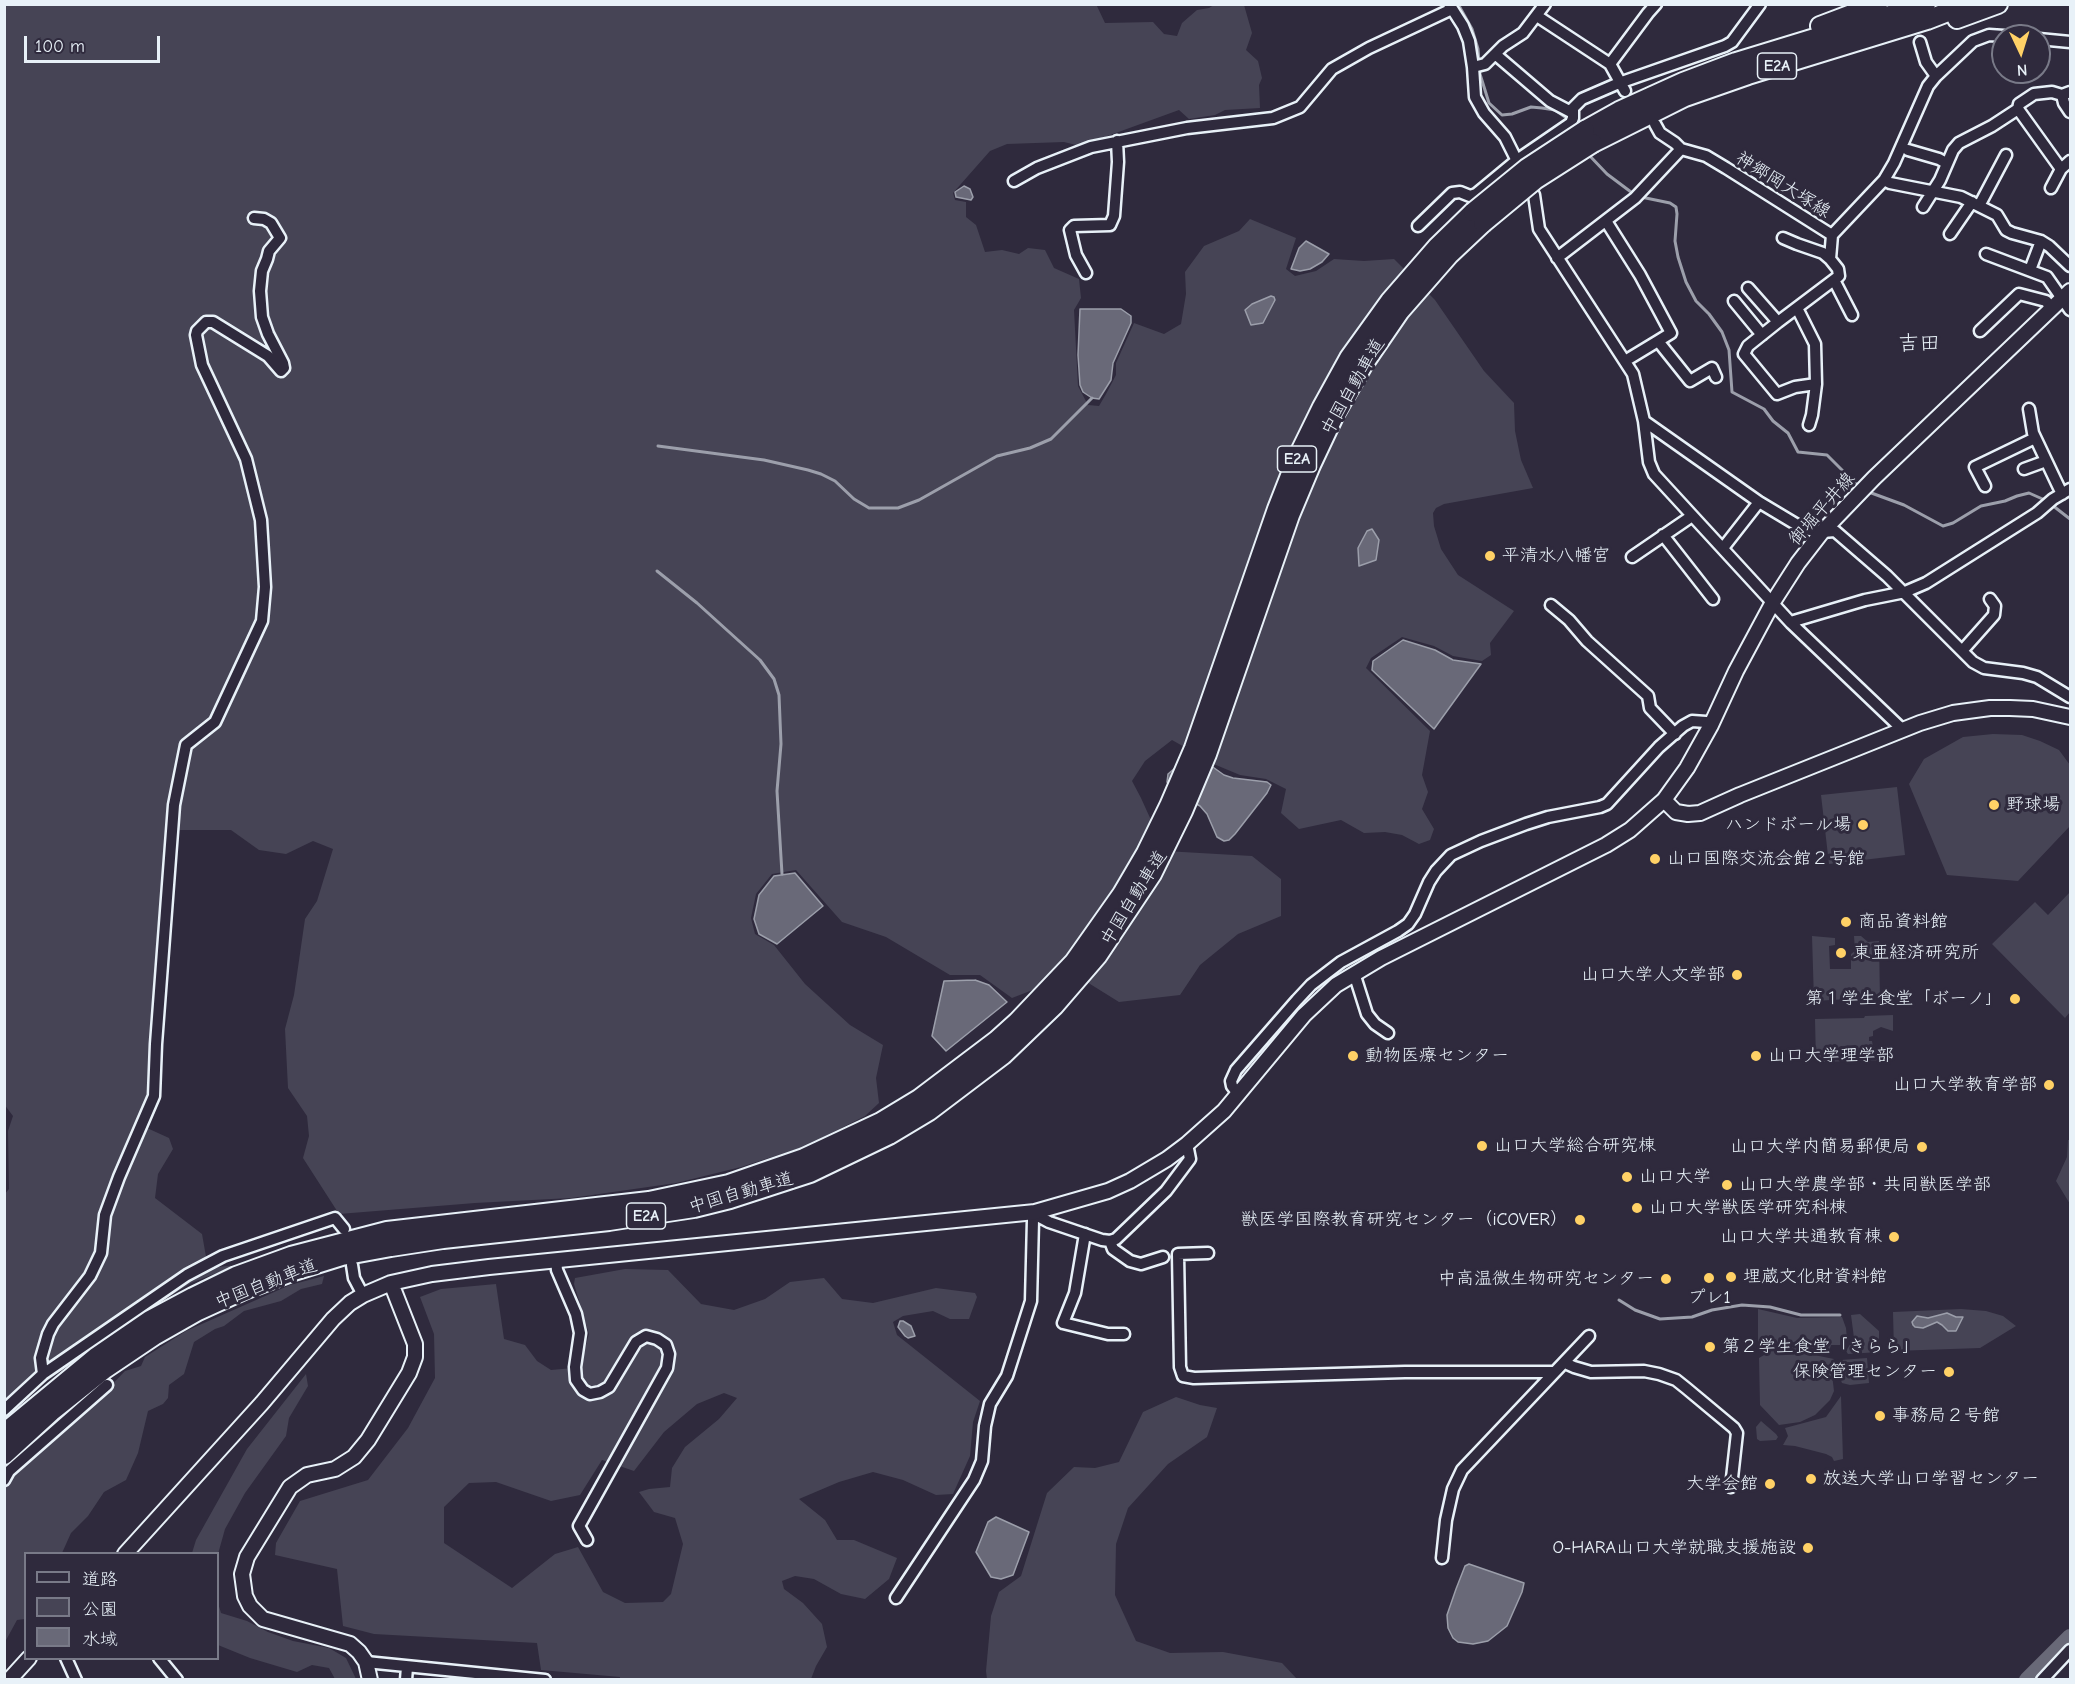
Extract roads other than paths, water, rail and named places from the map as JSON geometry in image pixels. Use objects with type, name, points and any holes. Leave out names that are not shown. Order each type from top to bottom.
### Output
[{"type":"highway","points":[[1657,93],[1715,64],[1878,4]]},
{"type":"highway","name":"中国自動車道","points":[[4,1455],[105,1369],[154,1336],[198,1311],[294,1271],[342,1256],[391,1246],[609,1221],[694,1208],[741,1196],[810,1173],[889,1135],[929,1111],[1003,1055],[1054,1006],[1081,976],[1114,933],[1152,874],[1201,751],[1276,509],[1297,458],[1349,358],[1390,301],[1437,247],[1478,217],[1527,168],[1589,136],[1657,93],[1736,62],[1926,4]]},
{"type":"highway","name":"中国自動車道","points":[[1589,136],[1748,75],[1927,20],[1968,4]]},
{"type":"highway","points":[[1824,52],[1890,40],[1998,4]]},
{"type":"highway","name":"中国自動車道","points":[[4,1433],[96,1357],[150,1320],[228,1280],[291,1256],[387,1231],[608,1207],[690,1193],[729,1184],[787,1165],[846,1140],[881,1122],[919,1099],[997,1040],[1054,983],[1079,954],[1122,894],[1176,809]]},
{"type":"street","points":[[1478,66],[1523,33],[1545,4]]},
{"type":"street","points":[[1610,64],[1656,4]]},
{"type":"street","points":[[1419,226],[1452,193],[1460,192],[1470,196],[1476,194],[1517,160],[1571,123],[1575,105],[1582,99],[1622,87],[1725,46],[1732,42],[1760,4]]},
{"type":"street","points":[[1014,181],[1037,168],[1091,147],[1187,128],[1273,118],[1300,107],[1332,69],[1450,7],[1463,26],[1478,66],[1475,97],[1478,106],[1505,137],[1517,160],[1534,195],[1539,229],[1633,374],[1644,421],[1649,462],[1654,474],[1791,623],[1902,730]]},
{"type":"street","points":[[1537,16],[1610,64],[1622,87]]},
{"type":"street","name":"神郷岡大塚線","points":[[1681,149],[1706,156],[1832,235],[1884,180],[1894,164],[1928,86],[1935,76],[1973,40],[1991,35]]},
{"type":"street","points":[[2051,40],[2070,42]]},
{"type":"street","points":[[1920,42],[1926,62],[1935,76]]},
{"type":"street","points":[[1495,54],[1550,101],[1573,114]]},
{"type":"street","points":[[1923,207],[1959,143],[1992,126],[2018,109],[2019,104],[2034,94],[2066,93],[2064,103],[2070,112]]},
{"type":"street","points":[[2018,109],[2061,169]]},
{"type":"street","points":[[1557,258],[1637,196],[1681,149],[1660,133],[1655,124]]},
{"type":"street","points":[[1086,273],[1076,255],[1070,230],[1074,226],[1110,225],[1114,216],[1118,162],[1117,141]]},
{"type":"street","points":[[1908,150],[1946,163]]},
{"type":"street","points":[[1950,234],[1976,204],[2006,155]]},
{"type":"street","points":[[2051,188],[2061,169],[2070,161]]},
{"type":"street","points":[[1884,180],[1961,197],[1997,215],[2006,230],[2049,246],[2070,266]]},
{"type":"street","points":[[43,1374],[41,1358],[48,1334],[53,1324],[90,1276],[101,1253],[105,1215],[154,1095],[173,816],[186,745],[215,722],[262,621],[265,586],[261,520],[246,459],[202,365],[196,335],[206,322],[213,322],[268,356],[281,371],[284,368],[284,363],[268,334],[262,317],[260,291],[262,272],[270,251],[280,238],[271,223],[264,219],[254,218]]},
{"type":"street","points":[[1606,221],[1640,275],[1671,333],[1625,361]]},
{"type":"street","points":[[1830,259],[1832,235]]},
{"type":"street","points":[[1783,238],[1823,253],[1839,272],[1834,280],[1748,346],[1744,354],[1777,394],[1795,387],[1816,384]]},
{"type":"street","points":[[2030,270],[2041,242]]},
{"type":"street","points":[[1986,254],[2047,277],[2068,300]]},
{"type":"street","points":[[1834,280],[1852,315]]},
{"type":"street","points":[[1748,288],[1778,322]]},
{"type":"street","points":[[1980,331],[2019,294],[2046,301],[2051,308]]},
{"type":"street","name":"御堀平井線","points":[[127,1552],[262,1403],[333,1319],[363,1295],[391,1283],[432,1274],[556,1260],[1035,1214],[1108,1191],[1149,1170],[1187,1144],[1218,1117],[1318,1000],[1354,973],[1606,845],[1630,830],[1664,800],[1687,768],[1711,725],[1736,671],[1773,602],[1798,563],[1822,532],[1857,494],[1995,365],[2051,308],[2068,300]]},
{"type":"street","points":[[1734,301],[1762,335]]},
{"type":"street","points":[[1797,308],[1815,344],[1816,384],[1809,425]]},
{"type":"street","points":[[1658,341],[1690,381],[1712,368],[1716,377]]},
{"type":"street","points":[[1791,623],[1865,600],[1905,592],[1950,568],[2062,494],[2033,433],[2029,409]]},
{"type":"street","points":[[1644,421],[1759,502],[1804,529],[1822,532],[1835,531],[1905,592],[1973,662],[1984,668],[2037,677],[2070,697]]},
{"type":"street","points":[[1985,486],[1975,467],[2035,438]]},
{"type":"street","points":[[2024,469],[2046,461]]},
{"type":"street","points":[[1723,548],[1759,502]]},
{"type":"street","points":[[1632,557],[1692,516]]},
{"type":"street","points":[[1663,535],[1713,599]]},
{"type":"street","points":[[1962,651],[1995,615],[1995,606],[1990,599]]},
{"type":"street","points":[[1551,604],[1587,641],[1648,696],[1650,708],[1675,734]]},
{"type":"street","points":[[1664,800],[1676,812],[1700,813],[1902,730],[1953,714],[1990,708],[2033,709],[2070,717]]},
{"type":"street","points":[[1239,1095],[1231,1081],[1236,1070],[1297,1000],[1311,985],[1341,962],[1408,924],[1429,882],[1451,855],[1526,824],[1607,804],[1659,747],[1675,734],[1692,722],[1706,722],[1711,725]]},
{"type":"street","points":[[1354,973],[1367,1014],[1375,1024],[1388,1033]]},
{"type":"street","points":[[896,1598],[974,1480],[982,1461],[985,1426],[990,1404],[1006,1376],[1031,1301],[1035,1214],[1049,1222],[1110,1241],[1125,1232],[1166,1191],[1190,1159],[1187,1144]]},
{"type":"street","points":[[4,1410],[43,1374],[187,1275],[223,1256],[335,1218],[344,1229]]},
{"type":"street","points":[[1085,1234],[1075,1293],[1063,1323],[1108,1334],[1124,1334]]},
{"type":"street","points":[[1110,1241],[1113,1249],[1130,1261],[1141,1264],[1163,1257]]},
{"type":"street","points":[[1208,1253],[1178,1254],[1180,1367],[1183,1376],[1194,1378],[1405,1372],[1555,1372]]},
{"type":"street","points":[[556,1260],[557,1270],[576,1314],[580,1333],[576,1380],[583,1390],[590,1394],[609,1387],[636,1342],[646,1336],[666,1345],[669,1354],[667,1368],[579,1526],[587,1540]]},
{"type":"street","points":[[352,1265],[354,1278],[363,1295]]},
{"type":"street","points":[[370,1680],[366,1662],[350,1644],[263,1619],[250,1606],[245,1596],[242,1574],[247,1557],[290,1487],[307,1475],[335,1469],[354,1457],[368,1440],[409,1373],[415,1357],[415,1344],[391,1283]]},
{"type":"street","points":[[1442,1558],[1446,1520],[1453,1489],[1462,1470],[1589,1336]]},
{"type":"street","points":[[1565,1363],[1591,1372],[1644,1371],[1659,1374],[1681,1384],[1737,1433],[1731,1487]]},
{"type":"street","points":[[4,1480],[9,1471],[107,1385]]},
{"type":"street","points":[[2042,1680],[2070,1650]]},
{"type":"street","points":[[9,1680],[28,1660]]},
{"type":"street","points":[[66,1660],[76,1680]]},
{"type":"street","points":[[160,1660],[177,1680]]},
{"type":"street","points":[[366,1662],[456,1675],[545,1680]]},
{"type":"street","points":[[406,1680],[407,1667]]},
{"type":"water","points":[[964,186],[970,189],[973,197],[971,200],[956,197],[955,192]]},
{"type":"water","points":[[1306,241],[1329,254],[1322,262],[1310,269],[1300,271],[1291,269],[1299,248]]},
{"type":"water","points":[[1271,296],[1275,300],[1263,323],[1251,325],[1245,310],[1252,304]]},
{"type":"water","points":[[1080,309],[1121,309],[1131,316],[1131,323],[1113,363],[1111,380],[1099,399],[1092,398],[1083,392],[1080,385],[1078,355]]},
{"type":"water","points":[[1372,529],[1379,540],[1376,560],[1359,566],[1358,548],[1367,531]]},
{"type":"water","points":[[1403,640],[1435,650],[1453,660],[1481,664],[1434,729],[1372,670],[1373,661]]},
{"type":"water","points":[[1182,762],[1210,765],[1224,775],[1233,778],[1267,782],[1271,785],[1235,834],[1229,840],[1224,841],[1217,837],[1207,814],[1200,806],[1171,790],[1167,782],[1168,774]]},
{"type":"water","points":[[795,873],[823,906],[777,944],[759,934],[754,919],[759,895],[774,876]]},
{"type":"water","points":[[975,980],[989,985],[1007,1002],[946,1051],[932,1036],[944,981]]},
{"type":"water","points":[[1947,1313],[1963,1317],[1956,1331],[1948,1331],[1937,1322],[1923,1328],[1915,1327],[1912,1322],[1917,1316],[1928,1318]]},
{"type":"water","points":[[900,1321],[911,1326],[915,1336],[908,1338],[905,1336],[898,1327]]},
{"type":"water","points":[[996,1517],[1029,1532],[1013,1575],[1001,1579],[991,1577],[976,1552],[988,1522]]},
{"type":"water","points":[[1469,1564],[1524,1583],[1507,1626],[1488,1641],[1473,1644],[1458,1642],[1453,1638],[1448,1628],[1447,1615],[1465,1566]]},
{"type":"waterway","points":[[1458,4],[1472,29],[1478,49],[1480,74],[1489,103],[1502,115],[1531,107],[1555,110],[1568,119]]},
{"type":"waterway","points":[[1588,154],[1607,174],[1635,195]]},
{"type":"waterway","points":[[1641,197],[1670,203],[1676,207],[1675,241],[1678,257],[1686,282],[1696,301],[1722,332],[1729,350],[1732,392],[1764,409],[1773,421],[1788,433],[1798,452],[1827,455],[1860,488]]},
{"type":"waterway","points":[[658,446],[764,460],[808,470],[835,481],[854,499],[869,508],[898,508],[919,500],[997,456],[1030,448],[1051,439],[1092,398]]},
{"type":"waterway","points":[[1866,491],[1904,505],[1943,526],[1953,523],[1981,506],[2029,493],[2047,501]]},
{"type":"waterway","points":[[2052,505],[2070,519]]},
{"type":"waterway","points":[[657,571],[697,603],[760,660],[774,679],[779,695],[781,744],[777,791],[782,874]]},
{"type":"waterway","points":[[1619,1300],[1635,1310],[1660,1319],[1692,1317],[1712,1310],[1742,1305],[1770,1307],[1801,1315],[1840,1315]]},
{"type":"waterway","points":[[2027,1680],[2070,1637]]},
{"type":"place","name":"平清水八幡宮","points":[[1490,556]]},
{"type":"place","name":"野球場","points":[[1994,805]]},
{"type":"place","name":"ハンドボール場","points":[[1863,825]]},
{"type":"place","name":"山口国際交流会館２号館","points":[[1655,859]]},
{"type":"place","name":"商品資料館","points":[[1846,922]]},
{"type":"place","name":"東亜経済研究所","points":[[1841,953]]},
{"type":"place","name":"山口大学人文学部","points":[[1737,975]]},
{"type":"place","name":"第１学生食堂「ボーノ」","points":[[2015,999]]},
{"type":"place","name":"動物医療センター","points":[[1353,1056]]},
{"type":"place","name":"山口大学理学部","points":[[1756,1056]]},
{"type":"place","name":"山口大学教育学部","points":[[2049,1085]]},
{"type":"place","name":"山口大学総合研究棟","points":[[1482,1146]]},
{"type":"place","name":"山口大学内簡易郵便局","points":[[1922,1147]]},
{"type":"place","name":"山口大学","points":[[1627,1177]]},
{"type":"place","name":"山口大学農学部・共同獣医学部","points":[[1727,1185]]},
{"type":"place","name":"山口大学獣医学研究科棟","points":[[1637,1208]]},
{"type":"place","name":"獣医学国際教育研究センター（iCOVER）","points":[[1580,1220]]},
{"type":"place","name":"山口大学共通教育棟","points":[[1894,1237]]},
{"type":"place","name":"埋蔵文化財資料館","points":[[1731,1277]]},
{"type":"place","name":"プレ1","points":[[1709,1278]]},
{"type":"place","name":"中高温微生物研究センター","points":[[1666,1279]]},
{"type":"place","name":"第２学生食堂「きらら」","points":[[1710,1347]]},
{"type":"place","name":"保険管理センター","points":[[1949,1372]]},
{"type":"place","name":"事務局２号館","points":[[1880,1416]]},
{"type":"place","name":"放送大学山口学習センター","points":[[1811,1479]]},
{"type":"place","name":"大学会館","points":[[1770,1484]]},
{"type":"place","name":"O-HARA山口大学就職支援施設","points":[[1808,1548]]},
{"type":"district","name":"吉田","points":[[1919,344]]}]
